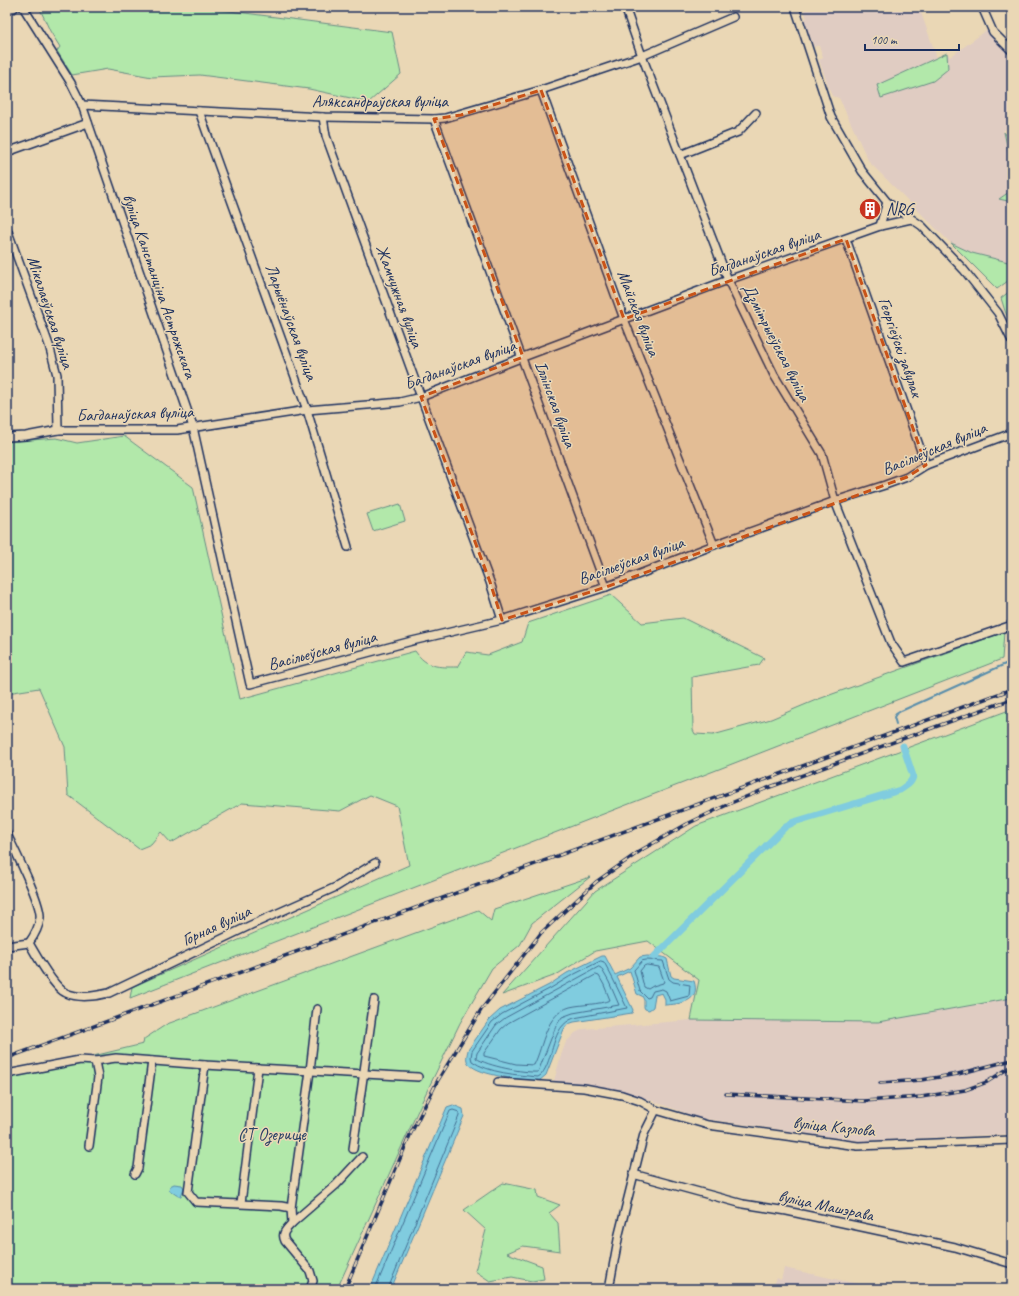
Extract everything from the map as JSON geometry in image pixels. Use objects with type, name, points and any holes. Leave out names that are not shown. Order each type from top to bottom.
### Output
[{"type":"main road","points":[[7,9],[13,7]]},
{"type":"street","name":"вуліца Канстанціна Астрожскага","points":[[23,7],[71,83],[82,105],[193,427],[250,684]]},
{"type":"street","name":"Дзмітрыеўская вуліца","points":[[625,7],[642,56],[728,280],[774,375],[822,454],[836,501],[892,643],[904,662],[1012,625]]},
{"type":"street","points":[[795,7],[831,118],[862,171],[887,202],[931,235],[969,275],[998,312],[1012,341]]},
{"type":"street","points":[[982,7],[993,32],[1012,51]]},
{"type":"street","name":"Аляксандраўская вуліца","points":[[82,105],[323,117],[434,119],[460,115],[642,56],[732,17]]},
{"type":"street","name":"Майская вуліца","points":[[541,90],[624,319],[714,545]]},
{"type":"street","name":"Ларыёнаўская вуліца","points":[[199,110],[307,410],[348,547]]},
{"type":"street","points":[[680,155],[738,132],[756,113]]},
{"type":"street","name":"Жамчужная вуліца","points":[[323,117],[326,136],[490,582],[502,620]]},
{"type":"street","name":"Іллінская вуліца","points":[[434,119],[523,357],[606,587]]},
{"type":"street","points":[[7,152],[88,123]]},
{"type":"street","points":[[880,226],[887,202]]},
{"type":"street","name":"Багданаўская вуліца","points":[[7,437],[26,436],[58,430],[177,430],[307,410],[400,402],[421,397],[728,280],[880,226],[911,219]]},
{"type":"street","name":"Мікалаеўская вуліца","points":[[7,229],[49,345],[57,375],[58,430]]},
{"type":"street","name":"Георгіеўскі завулак","points":[[846,238],[926,465]]},
{"type":"street","name":"Васільеўская вуліца","points":[[250,684],[412,641],[502,620],[606,587],[714,545],[907,477],[926,465],[1012,433]]},
{"type":"street","points":[[7,834],[35,897],[40,912],[40,918],[35,934],[29,943],[7,946]]},
{"type":"street","name":"Горная вуліца","points":[[29,943],[46,972],[65,993],[88,997],[109,993],[251,925],[336,887],[375,863]]},
{"type":"street","points":[[353,1149],[374,1000]]},
{"type":"street","points":[[292,1223],[291,1208],[317,1009]]},
{"type":"street","points":[[7,1074],[80,1060],[92,1061],[116,1058],[205,1065],[418,1077]]},
{"type":"street","points":[[89,1146],[98,1077],[92,1061]]},
{"type":"street","points":[[135,1174],[138,1168],[152,1061]]},
{"type":"street","points":[[205,1065],[188,1192],[196,1202],[241,1203],[291,1208]]},
{"type":"street","points":[[241,1203],[258,1068]]},
{"type":"street","name":"вуліца Казлова","points":[[498,1082],[584,1088],[622,1095],[640,1101],[656,1110],[718,1127],[858,1146],[1012,1140]]},
{"type":"street","points":[[609,1289],[619,1234],[644,1134],[656,1110]]},
{"type":"street","points":[[310,1289],[313,1281],[310,1271],[285,1242],[283,1236],[284,1233],[292,1223],[336,1185],[362,1157]]},
{"type":"street","name":"вуліца Машэрава","points":[[634,1174],[743,1204],[787,1211],[955,1247],[1012,1264]]},
{"type":"highlighted area","points":[[541,90],[624,319],[846,239],[926,465],[907,477],[606,587],[502,620],[490,582],[421,397],[523,357],[434,119],[461,115]]},
{"type":"shaded area","points":[[803,7],[919,7],[937,58],[947,53],[950,57],[987,30],[1012,55],[1012,124],[1003,131],[1012,142],[1012,297],[1007,282],[997,289],[869,162],[839,98],[832,96],[819,60],[823,58],[819,45],[814,47],[804,19],[807,18]]},
{"type":"shaded area","points":[[1012,998],[1012,1134],[859,1141],[699,1118],[628,1092],[554,1081],[566,1042],[575,1033],[583,1029],[691,1020],[878,1022]]},
{"type":"shaded area","points":[[784,1268],[881,1289],[772,1289],[777,1278],[781,1280]]},
{"type":"green space","points":[[45,7],[198,7],[392,32],[401,74],[369,102],[309,89],[200,75],[152,77],[108,69],[72,75],[57,51],[60,47],[50,31],[40,9]]},
{"type":"green space","points":[[947,53],[948,69],[933,81],[881,98],[877,85]]},
{"type":"green space","points":[[1004,132],[1012,142],[1012,167]]},
{"type":"green space","points":[[1012,190],[1012,202],[999,199]]},
{"type":"green space","points":[[951,243],[972,253],[1012,263],[1012,278],[997,289]]},
{"type":"green space","points":[[1010,291],[1012,297],[1012,326],[1001,298]]},
{"type":"green space","points":[[124,436],[193,487],[240,699],[415,651],[419,657],[429,664],[444,667],[457,667],[466,652],[488,655],[522,642],[528,623],[611,595],[642,623],[683,618],[764,658],[759,665],[692,677],[693,730],[695,734],[713,735],[771,719],[816,700],[1004,632],[1002,659],[130,998],[132,987],[409,865],[397,806],[370,795],[340,811],[242,803],[171,843],[161,832],[151,844],[139,849],[68,795],[65,747],[39,688],[7,693],[7,442],[56,438],[77,443]]},
{"type":"green space","points":[[400,504],[405,521],[373,531],[367,514]]},
{"type":"green space","points":[[1012,709],[1012,933],[1008,943],[1012,945],[1012,998],[878,1022],[691,1020],[699,980],[648,941],[595,951],[556,975],[502,995],[595,891],[696,826]]},
{"type":"green space","name":"СТ Озерище","points":[[590,877],[532,923],[520,945],[492,968],[460,1023],[425,1095],[337,1289],[7,1289],[7,1077],[50,1068],[85,1064],[89,1057],[143,1044],[144,1039],[167,1024],[478,910],[491,921],[494,909]]},
{"type":"green space","points":[[503,1183],[537,1190],[538,1197],[560,1205],[549,1213],[558,1223],[560,1251],[523,1246],[507,1253],[542,1266],[544,1279],[532,1281],[512,1277],[490,1281],[475,1271],[486,1230],[464,1210]]},
{"type":"water","points":[[602,956],[605,956],[615,975],[630,968],[640,957],[663,957],[667,959],[671,976],[674,978],[694,981],[695,993],[692,998],[683,1003],[665,1005],[665,999],[662,993],[655,995],[653,1007],[649,1010],[645,1009],[644,1000],[642,996],[637,994],[630,971],[617,977],[633,1010],[632,1013],[568,1024],[564,1029],[546,1075],[539,1081],[482,1072],[469,1064],[467,1059],[468,1050],[489,1020],[500,1010],[549,985],[567,973]]},
{"type":"water","points":[[453,1105],[463,1109],[464,1116],[391,1289],[370,1289],[447,1107]]},
{"type":"water","points":[[174,1184],[182,1185],[184,1188],[181,1196],[178,1196],[169,1190],[170,1186]]},
{"type":"waterway","points":[[896,724],[894,717],[901,711],[1012,661]]},
{"type":"waterway","points":[[654,957],[786,826],[794,822],[900,790],[908,784],[913,776],[903,746]]},
{"type":"railway","points":[[7,1058],[1012,689]]},
{"type":"railway","points":[[345,1289],[410,1135],[438,1080],[481,1010],[541,933],[596,882],[643,849],[687,824],[731,803],[770,787],[1012,699]]},
{"type":"railway","points":[[880,1083],[921,1080],[958,1074],[1012,1060]]},
{"type":"railway","points":[[726,1094],[864,1101],[921,1097],[965,1090],[987,1082],[1012,1066]]},
{"type":"place","name":"NRG","points":[[870,209]]}]
